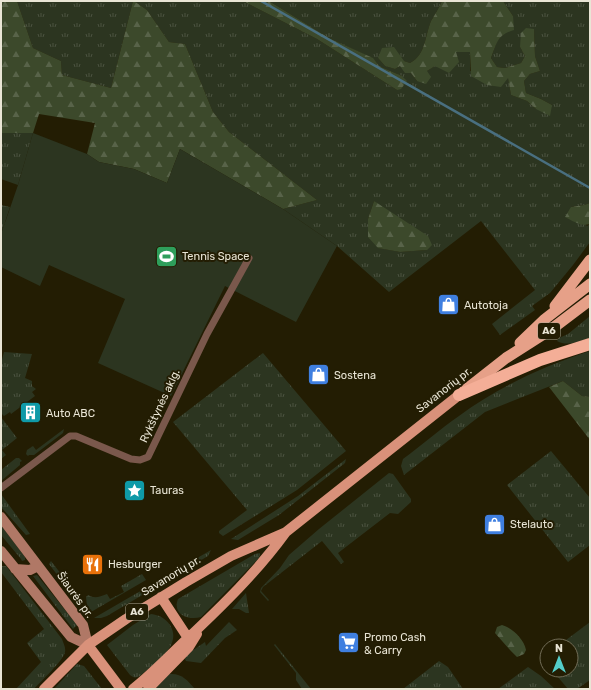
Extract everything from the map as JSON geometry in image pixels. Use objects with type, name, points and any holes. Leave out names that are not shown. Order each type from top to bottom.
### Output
[{"type":"highway","points":[[545,319],[590,260]]},
{"type":"highway","name":"Savanorių pr.","points":[[506,358],[545,319],[590,284]]},
{"type":"highway","name":"Savanorių pr.","points":[[459,395],[506,358],[553,328],[590,300]]},
{"type":"highway","points":[[459,395],[540,360],[590,344]]},
{"type":"main road","name":"Savanorių pr.","points":[[133,689],[188,638],[250,576],[286,532],[459,395]]},
{"type":"main road","name":"Šiaurės pr.","points":[[1,517],[83,625],[88,645]]},
{"type":"main road","name":"Savanorių pr.","points":[[44,689],[88,645],[161,597],[231,556],[286,532]]},
{"type":"main road","points":[[1,550],[71,637],[88,645],[121,689]]},
{"type":"main road","points":[[15,569],[30,570],[38,566]]},
{"type":"main road","points":[[161,597],[188,638]]},
{"type":"main road","points":[[148,689],[189,647],[196,638],[200,626]]},
{"type":"street","name":"Rykštynės aklg.","points":[[1,488],[70,436],[76,436],[131,459],[140,460],[148,457],[207,334],[249,258]]},
{"type":"green space","points":[[1,1],[17,1],[33,48],[61,61],[62,75],[111,88],[134,1],[147,10],[169,42],[185,44],[213,112],[229,132],[317,200],[283,209],[180,149],[167,183],[134,169],[99,162],[87,154],[95,123],[39,114],[33,133],[1,133]]},
{"type":"green space","points":[[17,1],[133,1],[111,88],[62,75],[61,61],[33,48]]},
{"type":"green space","points":[[134,1],[243,1],[317,39],[397,90],[402,76],[379,66],[372,58],[329,38],[269,1],[442,1],[431,21],[422,50],[415,59],[410,63],[378,58],[385,66],[395,69],[400,66],[411,73],[417,81],[427,71],[456,52],[470,52],[470,71],[508,77],[511,95],[527,101],[536,109],[552,105],[526,93],[524,81],[530,74],[540,71],[535,56],[534,29],[520,47],[525,56],[521,63],[505,68],[497,67],[491,58],[497,41],[504,33],[513,16],[503,1],[590,1],[590,203],[571,207],[587,226],[590,224],[590,242],[550,293],[532,306],[535,310],[500,335],[492,324],[535,290],[481,221],[389,292],[337,246],[283,209],[317,200],[229,132],[213,112],[185,44],[169,42],[147,10]],"holes":[[[374,201],[427,250],[400,252],[379,248],[368,219]]]},
{"type":"green space","points":[[243,1],[269,1],[329,38],[373,58],[379,66],[402,76],[407,81],[401,89],[397,90],[317,39]]},
{"type":"green space","points":[[442,1],[503,1],[513,16],[514,30],[504,34],[496,44],[491,58],[497,67],[505,68],[521,63],[525,56],[520,47],[521,33],[526,28],[534,29],[535,56],[540,71],[530,74],[524,81],[526,93],[552,105],[550,116],[536,109],[527,101],[511,95],[508,78],[501,87],[487,85],[471,76],[470,52],[456,52],[459,62],[449,73],[435,66],[427,71],[431,77],[426,84],[417,81],[411,73],[405,73],[400,66],[395,69],[385,66],[378,58],[382,48],[394,47],[404,61],[410,63],[419,55],[431,21]]},
{"type":"green space","points":[[1,133],[33,133],[18,185],[1,179]]},
{"type":"green space","name":"Tennis Space","points":[[33,133],[87,154],[99,162],[134,169],[167,183],[180,149],[283,209],[337,246],[296,322],[225,286],[171,396],[98,363],[125,299],[49,265],[40,286],[1,267],[1,234],[18,185]]},
{"type":"green space","points":[[374,201],[428,236],[432,245],[427,250],[400,252],[378,248],[368,237],[368,219]]},
{"type":"green space","points":[[590,203],[590,224],[580,224],[565,217],[571,207]]},
{"type":"green space","points":[[1,205],[10,207],[1,234]]},
{"type":"green space","points":[[590,316],[590,338],[569,343],[561,343],[557,341],[559,338],[568,334]]},
{"type":"green space","points":[[590,351],[590,397],[582,396],[563,381],[485,412],[404,475],[401,466],[403,459],[474,405],[522,378],[556,363]]},
{"type":"green space","points":[[4,352],[32,354],[25,378],[32,381],[32,386],[36,389],[32,392],[35,396],[11,414],[10,412],[4,416],[1,413],[1,363]]},
{"type":"green space","points":[[263,353],[346,451],[297,490],[223,536],[219,533],[219,531],[247,510],[173,422]]},
{"type":"green space","points":[[563,381],[582,396],[590,397],[590,440],[549,387]]},
{"type":"green space","points":[[1,417],[17,438],[2,450],[6,455],[1,459]]},
{"type":"green space","points":[[64,429],[63,433],[34,455],[28,456],[26,454],[27,450],[33,446],[36,450]]},
{"type":"green space","points":[[551,451],[590,498],[590,545],[568,562],[507,485]]},
{"type":"green space","points":[[16,458],[19,458],[22,461],[20,462],[20,465],[1,481],[1,470]]},
{"type":"green space","points":[[346,459],[345,463],[279,515],[238,540],[231,539],[298,496]]},
{"type":"green space","points":[[389,473],[393,474],[411,499],[411,502],[398,514],[390,513],[338,553],[344,562],[341,564],[322,541],[263,587],[261,591],[269,600],[268,601],[260,592],[261,588],[280,568],[289,555]]},
{"type":"green space","points":[[1,494],[30,534],[26,535],[1,507]]},
{"type":"green space","points":[[1,525],[25,557],[25,560],[22,561],[1,535]]},
{"type":"green space","points":[[211,550],[208,556],[107,616],[94,618]]},
{"type":"green space","points":[[260,553],[259,558],[201,617],[186,617],[179,612],[177,609],[178,599],[255,554]]},
{"type":"green space","points":[[51,561],[81,600],[82,603],[80,605],[49,564]]},
{"type":"green space","points":[[1,566],[6,566],[62,639],[65,647],[64,656],[34,689],[16,689],[41,662],[27,643],[44,629],[1,572]]},
{"type":"green space","points":[[142,574],[146,580],[91,612],[87,606],[86,597],[88,595],[97,597],[107,594],[110,599],[124,592],[121,586]]},
{"type":"green space","points":[[37,575],[77,625],[73,629],[33,576]]},
{"type":"green space","points":[[246,593],[249,613],[239,609],[232,609]]},
{"type":"green space","points":[[151,614],[162,617],[166,620],[173,633],[173,640],[170,647],[159,660],[140,676],[134,677],[130,675],[107,645],[133,625]]},
{"type":"green space","points":[[229,622],[237,630],[225,638],[201,663],[186,661],[186,655],[205,642],[206,646]]},
{"type":"green space","points":[[590,622],[590,680],[577,689],[568,689],[559,678],[579,678],[579,638],[569,638]]},
{"type":"green space","points":[[502,625],[513,631],[520,638],[526,650],[524,654],[517,657],[495,633],[497,627]]},
{"type":"green space","points":[[275,644],[311,689],[302,689],[296,680],[296,673],[274,645]]},
{"type":"green space","points":[[439,661],[448,667],[463,689],[403,689]]},
{"type":"green space","points":[[77,664],[84,666],[102,689],[54,689]]},
{"type":"green space","points":[[528,667],[539,675],[539,678],[543,678],[555,689],[498,689]]},
{"type":"green space","points":[[169,674],[181,676],[195,689],[155,689]]},
{"type":"waterway","points":[[261,1],[590,188]]},
{"type":"place","name":"Tennis Space","points":[[167,256]]},
{"type":"place","name":"Autotoja","points":[[448,305]]},
{"type":"place","name":"Sostena","points":[[319,375]]},
{"type":"place","name":"Auto ABC","points":[[31,413]]},
{"type":"place","name":"Tauras","points":[[134,490]]},
{"type":"place","name":"Stelauto","points":[[494,524]]},
{"type":"place","name":"Hesburger","points":[[92,564]]},
{"type":"place","name":"Promo Cash & Carry","points":[[348,643]]}]
